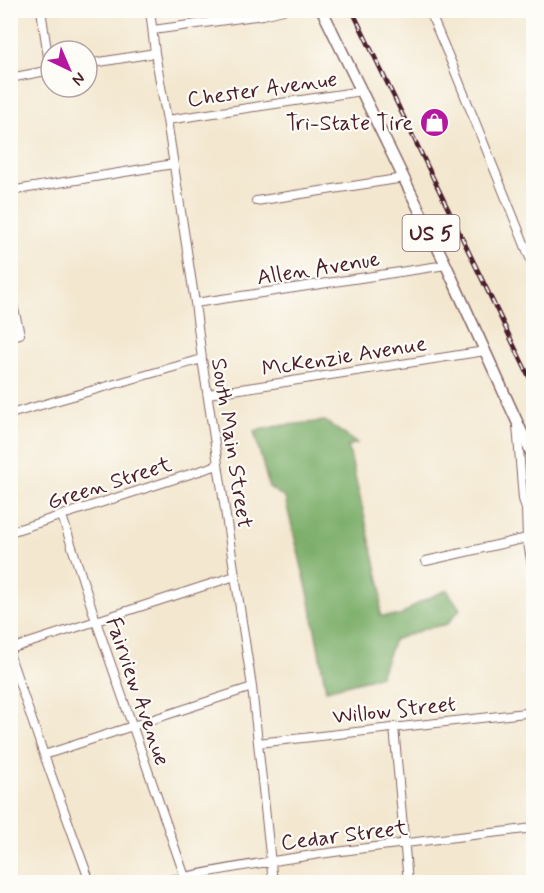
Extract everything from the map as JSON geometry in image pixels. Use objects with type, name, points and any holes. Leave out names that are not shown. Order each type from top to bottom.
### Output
[{"type":"main road","name":"US 5","points":[[322,10],[446,266],[534,459]]},
{"type":"street","points":[[41,10],[45,39]]},
{"type":"street","name":"South Main Street","points":[[150,10],[252,687],[273,882]]},
{"type":"street","points":[[153,30],[263,15],[283,10]]},
{"type":"street","points":[[429,10],[534,267]]},
{"type":"street","points":[[99,62],[155,53]]},
{"type":"street","points":[[10,78],[39,72]]},
{"type":"street","name":"Chester Avenue","points":[[167,120],[362,92]]},
{"type":"street","points":[[10,191],[173,164]]},
{"type":"street","points":[[256,201],[404,178]]},
{"type":"street","name":"Allen Avenue","points":[[195,303],[446,266]]},
{"type":"street","points":[[10,293],[20,334],[10,337]]},
{"type":"street","name":"McKenzie Avenue","points":[[208,394],[485,351]]},
{"type":"street","points":[[10,414],[202,359]]},
{"type":"street","points":[[516,422],[527,538],[534,576]]},
{"type":"street","name":"Green Street","points":[[10,532],[218,465]]},
{"type":"street","points":[[526,509],[534,500]]},
{"type":"street","name":"Fairview Avenue","points":[[62,516],[184,877]]},
{"type":"street","points":[[426,561],[527,538]]},
{"type":"street","points":[[10,649],[235,576]]},
{"type":"street","points":[[10,656],[90,882]]},
{"type":"street","points":[[44,755],[252,687]]},
{"type":"street","name":"Willow Street","points":[[258,742],[534,712]]},
{"type":"street","points":[[394,727],[408,882]]},
{"type":"street","name":"Cedar Street","points":[[161,882],[271,861],[534,828]]},
{"type":"green space","points":[[325,421],[357,443],[348,446],[381,588],[380,616],[400,616],[420,602],[447,590],[460,609],[447,624],[424,629],[394,640],[380,676],[326,690],[309,596],[285,498],[269,487],[254,431]]},
{"type":"railway","points":[[352,10],[534,387]]},
{"type":"place","name":"Tri-State Tire","points":[[434,122]]}]
